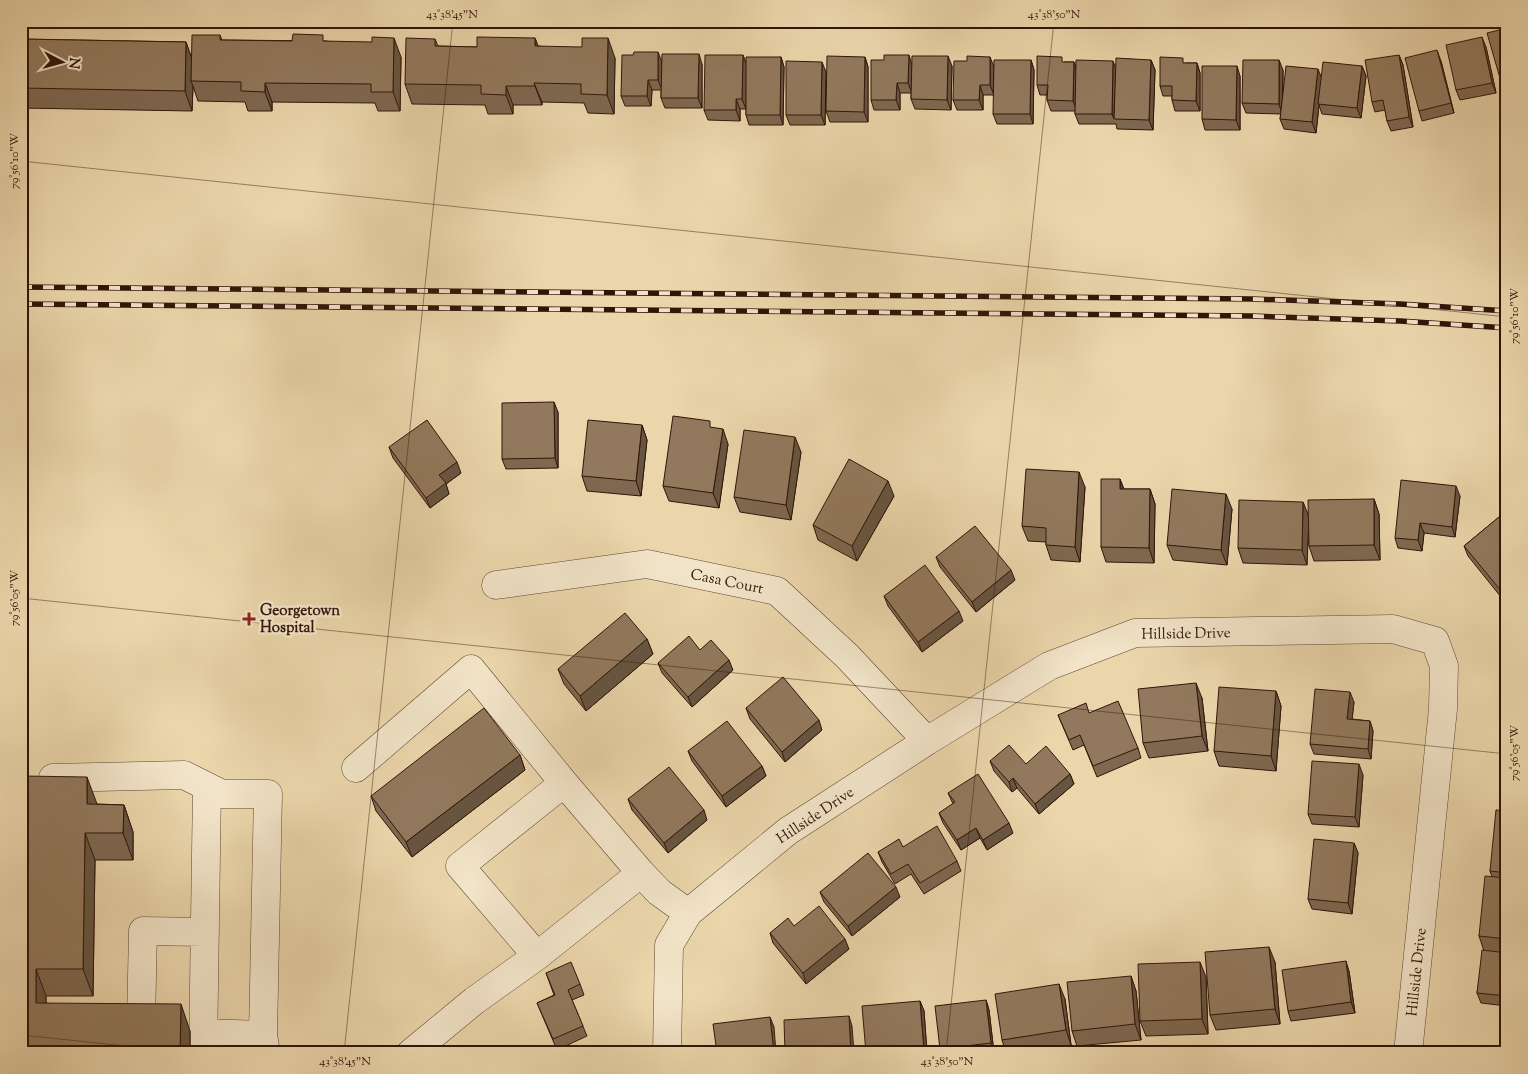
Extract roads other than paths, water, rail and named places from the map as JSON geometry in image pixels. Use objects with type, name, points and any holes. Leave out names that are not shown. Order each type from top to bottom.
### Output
[{"type":"street","name":"Casa Court","points":[[496,585],[647,564],[777,591],[847,656],[927,742]]},
{"type":"street","name":"Hillside Drive","points":[[667,1053],[669,945],[688,913],[788,831],[1049,666],[1135,633],[1393,629],[1435,641],[1444,666],[1442,709],[1408,1053]]},
{"type":"street","points":[[356,768],[471,669],[564,783],[641,873],[659,892],[688,913]]},
{"type":"street","points":[[53,778],[184,775],[222,794],[268,794],[264,1044],[203,1043],[207,787]]},
{"type":"street","points":[[537,956],[460,866],[564,783]]},
{"type":"street","points":[[411,1053],[474,1001],[537,956],[641,873]]},
{"type":"street","points":[[141,1022],[143,931],[205,932]]},
{"type":"railway","points":[[21,287],[1252,299],[1400,304],[1507,311]]},
{"type":"railway","points":[[21,304],[1251,316],[1400,321],[1507,328]]},
{"type":"place","name":"Georgetown Hospital","points":[[249,619]]}]
